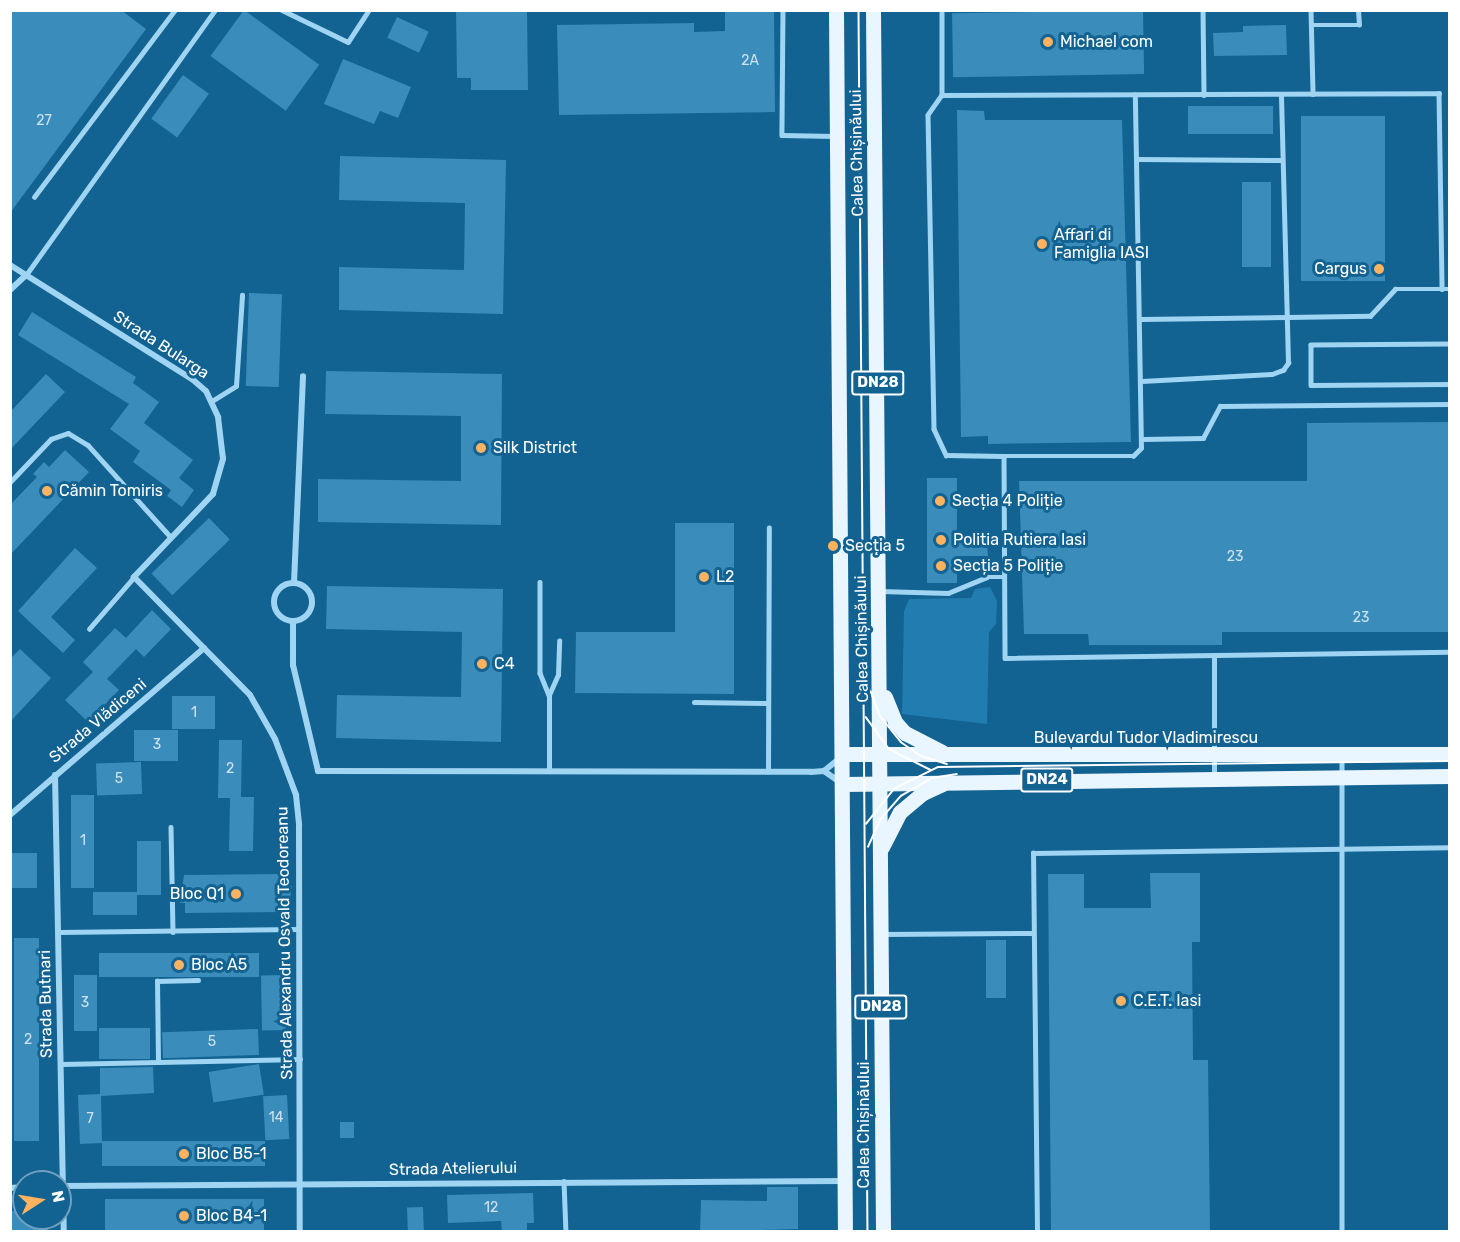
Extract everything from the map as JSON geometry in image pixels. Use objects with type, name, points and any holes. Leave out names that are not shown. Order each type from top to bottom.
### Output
[{"type":"main road","name":"Calea Chișinăului","points":[[836,10],[844,784],[845,1232]]},
{"type":"main road","name":"Calea Chișinăului","points":[[873,10],[881,673],[883,1232]]},
{"type":"main road","points":[[881,673],[887,709],[895,722],[919,742],[953,756]]},
{"type":"main road","name":"Bulevardul Tudor Vladimirescu","points":[[843,754],[953,756],[1449,754]]},
{"type":"main road","name":"DN24","points":[[844,784],[1449,776]]},
{"type":"main road","points":[[880,849],[900,812],[934,787],[952,781]]},
{"type":"street","name":"Strada Bularga","points":[[10,265],[192,379],[212,401],[222,438],[221,476],[213,494],[170,536],[134,577]]},
{"type":"street","points":[[10,290],[26,274]]},
{"type":"street","points":[[294,583],[303,376]]},
{"type":"street","points":[[134,577],[204,648]]},
{"type":"street","points":[[294,583],[308,590],[312,602],[309,613],[293,621],[277,612],[275,600],[280,589],[294,583]]},
{"type":"street","points":[[293,621],[293,664],[318,771],[549,769],[824,771],[844,784]]},
{"type":"street","name":"Strada Vlădiceni","points":[[10,815],[204,648]]},
{"type":"street","name":"Strada Alexandru Osvald Teodoreanu","points":[[204,648],[250,695],[289,773],[299,825],[300,1232]]},
{"type":"street","points":[[824,771],[843,754]]},
{"type":"street","name":"Strada Butnari","points":[[55,775],[61,1170]]},
{"type":"street","name":"Strada Atelierului","points":[[72,1186],[564,1181],[846,1181]]},
{"type":"lane","points":[[34,197],[175,10]]},
{"type":"lane","points":[[26,274],[215,10]]},
{"type":"lane","points":[[282,10],[348,42],[369,10]]},
{"type":"lane","points":[[783,10],[782,135],[837,136]]},
{"type":"lane","points":[[942,10],[942,95],[928,115],[934,429],[946,455],[1133,456],[1141,448],[1141,319],[1135,95]]},
{"type":"lane","points":[[1203,10],[1204,95]]},
{"type":"lane","points":[[1311,10],[1312,94]]},
{"type":"lane","points":[[1311,26],[1359,25],[1358,10]]},
{"type":"lane","points":[[942,95],[1439,93],[1442,289]]},
{"type":"lane","points":[[1142,381],[1272,374],[1283,370],[1288,363],[1289,317],[1281,160],[1281,95]]},
{"type":"lane","points":[[1136,159],[1281,160]]},
{"type":"lane","points":[[1141,319],[1370,316],[1395,289],[1449,289]]},
{"type":"lane","points":[[212,401],[236,386],[242,295]]},
{"type":"lane","points":[[1449,344],[1311,345],[1311,385],[1449,384]]},
{"type":"lane","points":[[1142,439],[1203,438],[1220,406],[1449,404]]},
{"type":"lane","points":[[10,482],[51,439],[68,433],[88,445],[170,536]]},
{"type":"lane","points":[[1004,456],[1005,658],[1214,657],[1449,652]]},
{"type":"lane","points":[[768,772],[769,528]]},
{"type":"lane","points":[[88,629],[134,577]]},
{"type":"lane","points":[[879,591],[948,593],[987,577],[1005,577]]},
{"type":"lane","points":[[540,582],[540,673],[549,695],[549,769]]},
{"type":"lane","points":[[549,695],[558,675],[559,641]]},
{"type":"lane","points":[[1214,657],[1214,779]]},
{"type":"lane","points":[[694,702],[768,703]]},
{"type":"lane","points":[[1342,755],[1342,1232]]},
{"type":"lane","points":[[171,826],[173,932]]},
{"type":"lane","points":[[1037,1232],[1031,933],[1033,853],[1342,846],[1449,847]]},
{"type":"lane","points":[[59,932],[299,929]]},
{"type":"lane","points":[[881,934],[1031,933]]},
{"type":"lane","points":[[158,1062],[157,981],[198,980]]},
{"type":"lane","points":[[61,1064],[300,1059]]},
{"type":"lane","points":[[564,1181],[566,1232]]},
{"type":"shaded area","points":[[990,587],[997,601],[996,624],[989,632],[987,724],[902,714],[904,611],[909,599],[971,598],[975,589]]},
{"type":"building","points":[[10,10],[121,10],[146,29],[10,213]]},
{"type":"building","points":[[244,10],[319,65],[286,111],[210,56]]},
{"type":"building","points":[[456,10],[527,10],[528,90],[471,90],[471,78],[457,78]]},
{"type":"building","points":[[725,10],[774,10],[775,112],[559,115],[557,25],[694,23],[694,32],[725,31]]},
{"type":"building","name":"Michael com","points":[[1143,10],[1144,74],[953,77],[952,13]]},
{"type":"building","points":[[397,17],[429,32],[419,53],[387,38]]},
{"type":"building","points":[[1286,25],[1287,55],[1214,56],[1213,33],[1243,32],[1243,26]]},
{"type":"building","points":[[343,59],[411,87],[398,118],[380,111],[374,124],[324,104]]},
{"type":"building","points":[[183,75],[209,94],[177,137],[151,119]]},
{"type":"building","points":[[1188,106],[1273,106],[1273,134],[1188,134]]},
{"type":"building","name":"Affari di Famiglia IASI","points":[[957,110],[984,111],[985,120],[1122,120],[1131,442],[988,444],[988,436],[961,437]]},
{"type":"building","points":[[1301,116],[1385,116],[1385,281],[1301,281]]},
{"type":"building","points":[[340,156],[506,160],[503,314],[339,310],[339,267],[464,270],[465,203],[339,200]]},
{"type":"building","points":[[1242,182],[1271,182],[1271,267],[1242,267]]},
{"type":"building","points":[[249,293],[282,294],[279,387],[246,386]]},
{"type":"building","points":[[32,312],[136,377],[133,383],[159,402],[144,423],[193,460],[179,478],[194,490],[182,507],[167,496],[171,490],[133,462],[140,451],[110,429],[129,404],[18,335]]},
{"type":"building","name":"Silk District","points":[[326,371],[502,374],[501,525],[318,522],[318,479],[461,481],[461,416],[325,414]]},
{"type":"building","points":[[46,374],[65,392],[10,450],[10,412]]},
{"type":"building","points":[[1449,422],[1449,632],[1222,632],[1222,645],[1089,645],[1088,634],[1024,634],[1019,481],[1307,481],[1307,423]]},
{"type":"building","name":"Cămin Tomiris","points":[[65,450],[89,472],[10,555],[10,505],[37,477],[33,474],[44,462],[49,467]]},
{"type":"building","points":[[927,478],[957,478],[957,543],[987,543],[988,556],[957,556],[957,583],[927,583]]},
{"type":"building","points":[[209,518],[230,540],[172,595],[151,574]]},
{"type":"building","name":"L2","points":[[675,523],[734,523],[734,694],[575,693],[576,632],[675,632]]},
{"type":"building","points":[[75,548],[97,568],[51,617],[75,640],[63,653],[18,611]]},
{"type":"building","name":"C4","points":[[327,586],[503,589],[501,742],[336,738],[337,695],[461,697],[462,632],[326,629]]},
{"type":"building","points":[[152,610],[171,629],[144,657],[136,649],[107,679],[119,690],[88,722],[65,700],[93,672],[83,662],[115,628],[126,638]]},
{"type":"building","points":[[20,649],[51,678],[10,722],[10,659]]},
{"type":"building","points":[[172,696],[215,696],[215,729],[172,729]]},
{"type":"building","points":[[134,730],[178,730],[178,761],[134,761]]},
{"type":"building","points":[[219,740],[242,740],[241,797],[254,797],[253,851],[229,851],[230,798],[218,798]]},
{"type":"building","points":[[141,762],[142,794],[97,796],[96,764]]},
{"type":"building","points":[[71,795],[94,795],[94,888],[71,888]]},
{"type":"building","points":[[137,841],[161,841],[161,895],[137,895]]},
{"type":"building","points":[[10,853],[37,853],[37,888],[10,888]]},
{"type":"building","name":"C.E.T. Iasi","points":[[1150,873],[1200,873],[1200,942],[1192,942],[1193,1060],[1208,1060],[1210,1232],[1051,1232],[1048,874],[1084,874],[1084,908],[1151,908]]},
{"type":"building","name":"Bloc Q1","points":[[288,874],[288,886],[292,886],[288,912],[185,913],[185,903],[180,903],[184,875]]},
{"type":"building","points":[[93,892],[137,892],[137,915],[93,915]]},
{"type":"building","points":[[14,938],[39,938],[39,1141],[14,1141]]},
{"type":"building","points":[[986,940],[1006,940],[1006,998],[986,998]]},
{"type":"building","name":"Bloc A5","points":[[99,953],[259,953],[259,977],[99,977]]},
{"type":"building","points":[[74,975],[97,975],[97,1031],[74,1031]]},
{"type":"building","points":[[261,975],[285,975],[286,1030],[262,1030]]},
{"type":"building","points":[[99,1028],[150,1028],[150,1059],[99,1059]]},
{"type":"building","points":[[258,1029],[259,1055],[163,1058],[162,1032]]},
{"type":"building","points":[[259,1064],[264,1095],[213,1103],[209,1072]]},
{"type":"building","points":[[153,1067],[154,1093],[101,1096],[102,1143],[80,1144],[78,1095],[100,1094],[100,1068]]},
{"type":"building","points":[[287,1095],[289,1139],[265,1140],[263,1096]]},
{"type":"building","points":[[340,1122],[354,1122],[354,1138],[340,1138]]},
{"type":"building","name":"Bloc B5-1","points":[[102,1141],[265,1141],[265,1166],[102,1166]]},
{"type":"building","points":[[767,1187],[798,1187],[798,1229],[700,1232],[701,1200],[767,1201]]},
{"type":"building","points":[[533,1193],[534,1223],[527,1223],[527,1232],[502,1232],[501,1221],[448,1223],[447,1195]]},
{"type":"building","name":"Bloc B4-1","points":[[105,1199],[264,1199],[264,1232],[105,1232]]},
{"type":"building","points":[[423,1207],[424,1232],[408,1232],[407,1208]]},
{"type":"building","points":[[10,1211],[12,1211],[12,1230],[48,1230],[48,1232],[10,1232]]},
{"type":"tram line","points":[[859,10],[868,1232]]},
{"type":"tram line","points":[[870,689],[881,717],[901,742],[921,756],[947,764]]},
{"type":"tram line","points":[[866,717],[889,749],[931,770]]},
{"type":"tram line","points":[[866,824],[894,789],[938,767],[1450,761]]},
{"type":"tram line","points":[[868,847],[880,820],[901,796],[932,778],[957,774]]},
{"type":"place","name":"Michael com","points":[[1048,42]]},
{"type":"place","name":"Affari di Famiglia IASI","points":[[1042,244]]},
{"type":"place","name":"Cargus","points":[[1379,269]]},
{"type":"place","name":"Silk District","points":[[481,448]]},
{"type":"place","name":"Cămin Tomiris","points":[[47,491]]},
{"type":"place","name":"Secția 4 Poliție","points":[[940,501]]},
{"type":"place","name":"Politia Rutiera Iasi","points":[[941,540]]},
{"type":"place","name":"Secția 5","points":[[833,546]]},
{"type":"place","name":"Secția 5 Poliție","points":[[941,566]]},
{"type":"place","name":"L2","points":[[704,577]]},
{"type":"place","name":"C4","points":[[482,664]]},
{"type":"place","name":"Bloc Q1","points":[[236,894]]},
{"type":"place","name":"Bloc A5","points":[[179,965]]},
{"type":"place","name":"C.E.T. Iasi","points":[[1121,1001]]},
{"type":"place","name":"Bloc B5-1","points":[[184,1154]]},
{"type":"place","name":"Bloc B4-1","points":[[184,1216]]}]
